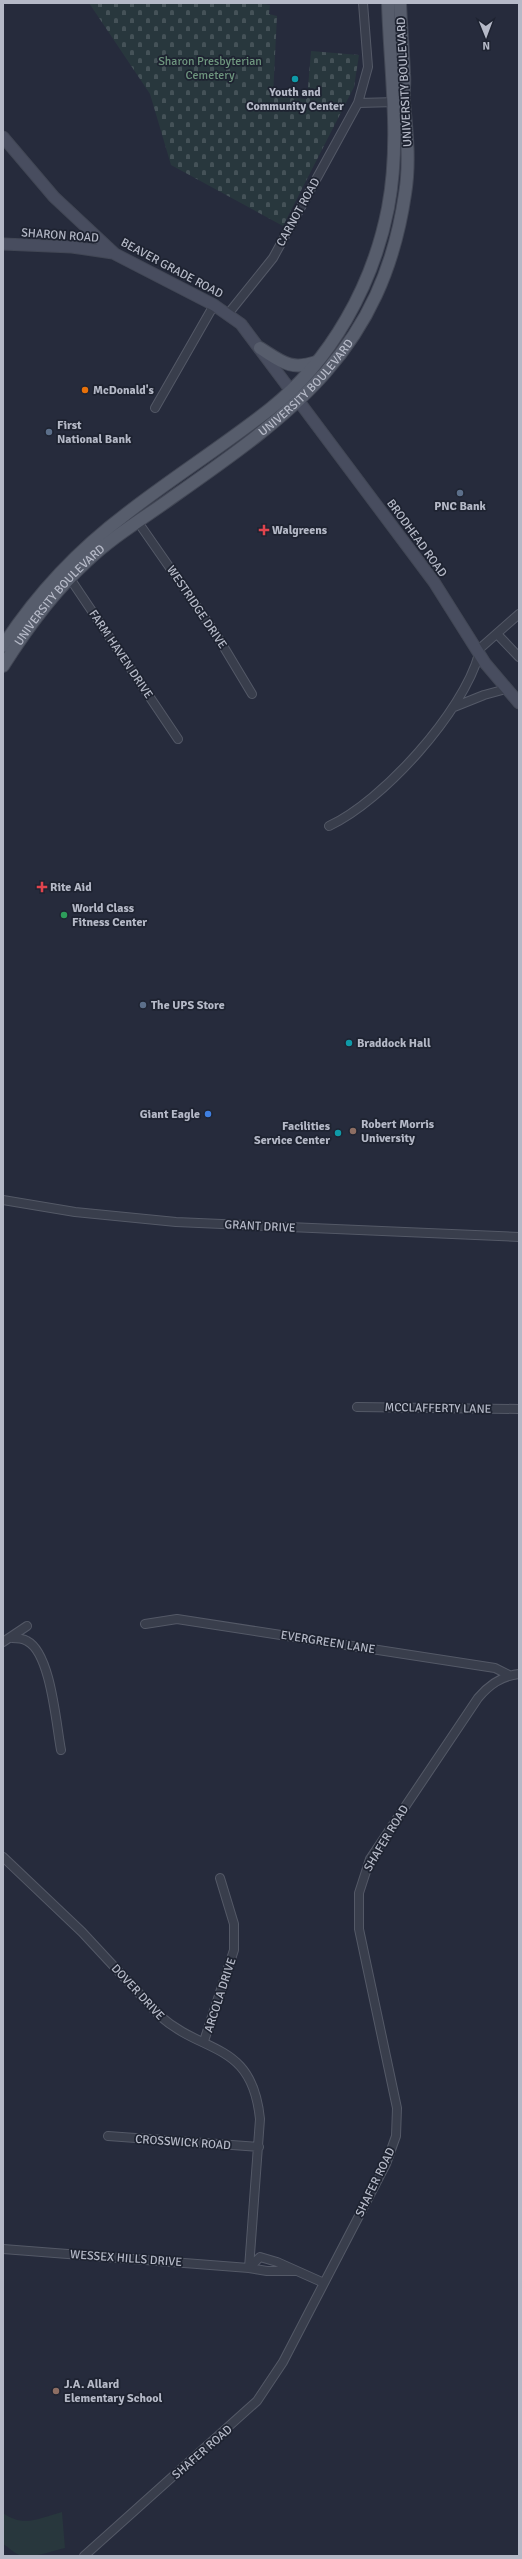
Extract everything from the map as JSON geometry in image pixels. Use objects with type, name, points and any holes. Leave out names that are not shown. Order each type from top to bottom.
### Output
[{"type":"main road","name":"UNIVERSITY BOULEVARD","points":[[3,666],[67,573],[266,431],[299,402],[332,367],[347,346],[370,306],[387,267],[399,228],[407,180],[408,149],[399,102],[388,3]]},
{"type":"main road","name":"UNIVERSITY BOULEVARD","points":[[3,646],[24,614],[124,515],[270,409],[291,390],[316,362],[348,316],[363,286],[378,247],[391,186],[399,102],[400,3]]},
{"type":"main road","name":"BEAVER GRADE ROAD","points":[[3,137],[54,197],[115,254],[214,305],[241,324],[291,390]]},
{"type":"main road","name":"SHARON ROAD","points":[[3,244],[72,247],[115,254]]},
{"type":"main road","points":[[260,348],[292,366],[302,367],[316,362]]},
{"type":"main road","name":"BRODHEAD ROAD","points":[[291,390],[434,582],[478,653],[519,703]]},
{"type":"street","name":"CARNOT ROAD","points":[[228,314],[273,258],[358,103],[368,67],[363,3]]},
{"type":"street","points":[[358,103],[399,102]]},
{"type":"street","points":[[155,408],[214,305]]},
{"type":"street","name":"WESTRIDGE DRIVE","points":[[138,522],[212,628],[252,694]]},
{"type":"street","name":"FARM HAVEN DRIVE","points":[[67,573],[178,739]]},
{"type":"street","points":[[329,826],[355,810],[393,778],[415,755],[453,707],[470,680],[478,653],[519,614]]},
{"type":"street","points":[[497,634],[519,657]]},
{"type":"street","points":[[453,707],[484,695],[506,689]]},
{"type":"street","name":"GRANT DRIVE","points":[[3,1200],[74,1212],[176,1222],[519,1237]]},
{"type":"street","name":"MCCLAFFERTY LANE","points":[[357,1407],[519,1409]]},
{"type":"street","name":"EVERGREEN LANE","points":[[145,1624],[177,1619],[495,1668],[509,1676]]},
{"type":"street","points":[[3,1642],[12,1638],[27,1626]]},
{"type":"street","points":[[12,1638],[28,1641],[39,1653],[46,1667],[61,1750]]},
{"type":"street","name":"SHAFER ROAD","points":[[84,2556],[257,2401],[283,2362],[386,2164],[393,2146],[397,2126],[394,2089],[359,1928],[358,1902],[364,1875],[386,1834],[478,1698],[494,1683],[509,1676],[519,1674]]},
{"type":"street","name":"DOVER DRIVE","points":[[3,1858],[82,1932],[171,2026],[204,2041],[230,2057],[250,2081],[259,2110],[259,2147],[249,2268]]},
{"type":"street","name":"ARCOLA DRIVE","points":[[204,2041],[234,1950],[234,1924],[220,1878]]},
{"type":"street","name":"CROSSWICK ROAD","points":[[108,2136],[259,2147]]},
{"type":"street","name":"WESSEX HILLS DRIVE","points":[[3,2249],[249,2268],[266,2272],[295,2271]]},
{"type":"street","points":[[249,2268],[260,2257],[250,2249]]},
{"type":"street","name":"WESSEX HILLS DRIVE","points":[[260,2257],[277,2262],[324,2283]]},
{"type":"green space","name":"Sharon Presbyterian Cemetery","points":[[89,3],[259,3],[270,5],[269,14],[277,16],[273,96],[307,99],[311,51],[359,55],[354,87],[283,226],[171,165],[150,94]]},
{"type":"green space","points":[[62,2512],[65,2548],[48,2553],[24,2556],[17,2554],[3,2544],[3,2513],[11,2518],[25,2521],[39,2519]]},
{"type":"place","name":"Youth and Community Center","points":[[295,79]]},
{"type":"place","name":"McDonald's","points":[[85,390]]},
{"type":"place","name":"First National Bank","points":[[49,432]]},
{"type":"place","name":"PNC Bank","points":[[460,493]]},
{"type":"place","name":"Walgreens","points":[[264,530]]},
{"type":"place","name":"Rite Aid","points":[[42,887]]},
{"type":"place","name":"World Class Fitness Center","points":[[64,915]]},
{"type":"place","name":"The UPS Store","points":[[143,1005]]},
{"type":"place","name":"Braddock Hall","points":[[349,1043]]},
{"type":"place","name":"Giant Eagle","points":[[208,1114]]},
{"type":"place","name":"Robert Morris University","points":[[353,1131]]},
{"type":"place","name":"Facilities Service Center","points":[[338,1133]]},
{"type":"place","name":"J.A. Allard Elementary School","points":[[56,2391]]}]
